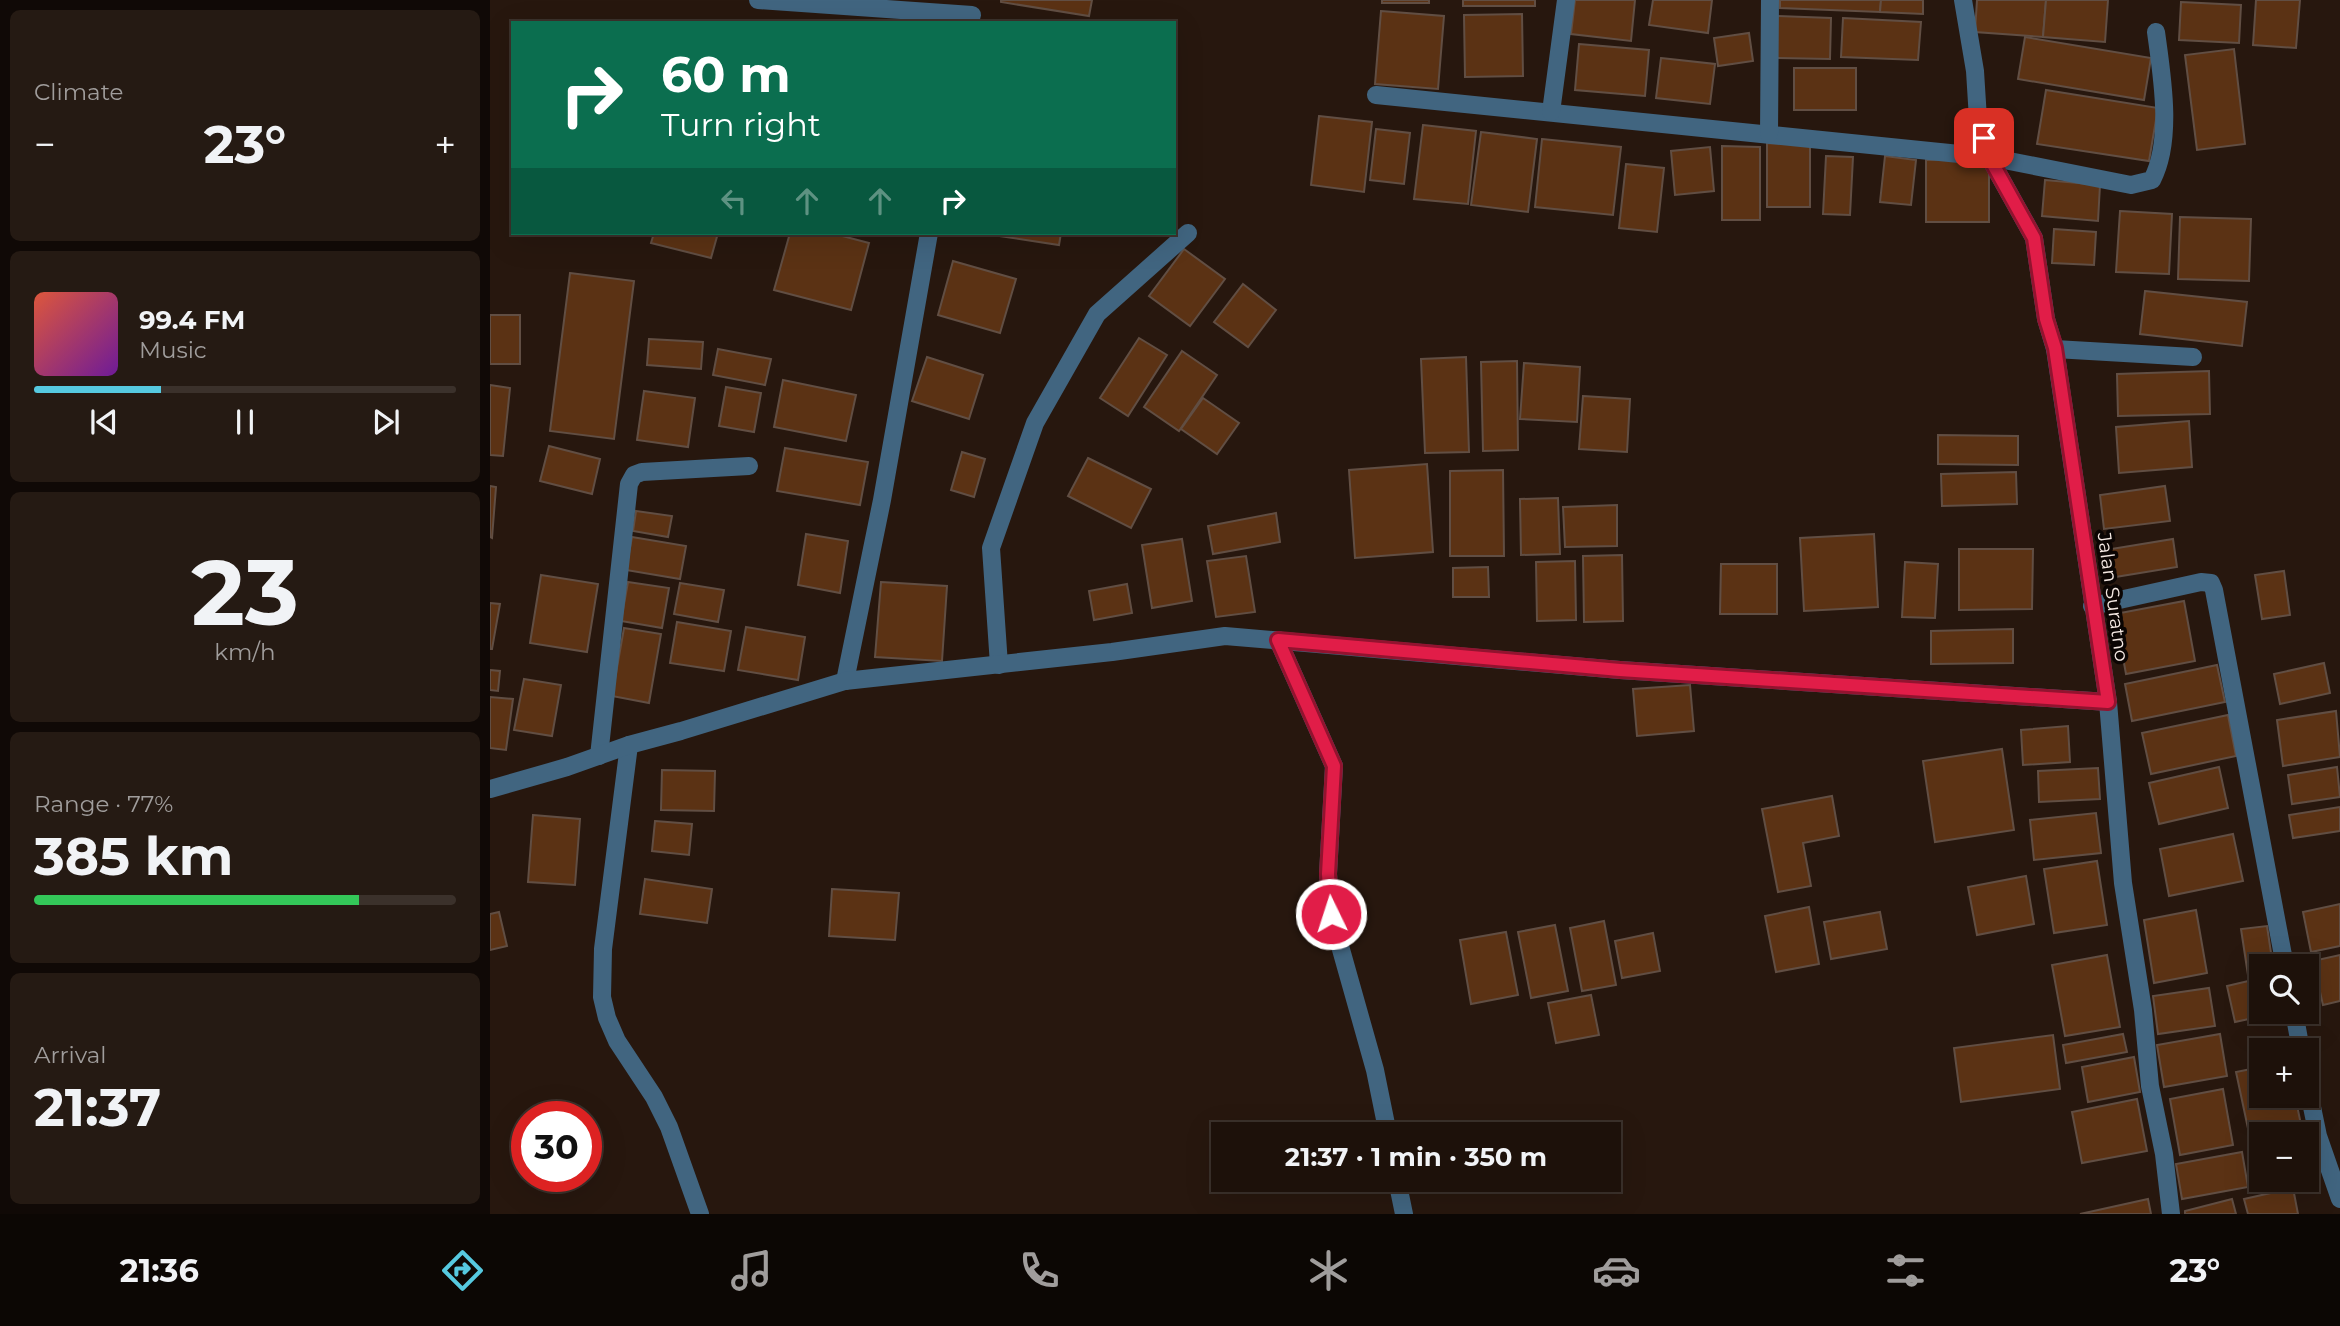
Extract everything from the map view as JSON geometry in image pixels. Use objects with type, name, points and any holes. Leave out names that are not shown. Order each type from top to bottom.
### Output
[{"type":"street","points":[[758,0],[973,13]]},
{"type":"street","points":[[1551,112],[1566,0]]},
{"type":"street","points":[[1769,134],[1770,0]]},
{"type":"street","name":"Jalan Suratno","points":[[1963,0],[1975,71],[1978,119],[1989,157],[2034,238],[2046,319],[2055,348],[2108,702],[2123,883],[2143,1010],[2150,1086],[2164,1154],[2171,1214]]},
{"type":"street","points":[[1376,96],[1989,157],[2131,185],[2152,180],[2159,167],[2165,103],[2156,32]]},
{"type":"street","points":[[999,665],[991,548],[1035,423],[1097,314],[1188,233]]},
{"type":"street","points":[[845,681],[892,446],[929,235]]},
{"type":"street","points":[[2055,348],[2193,357]]},
{"type":"street","points":[[599,756],[629,484],[634,475],[642,472],[749,467]]},
{"type":"street","points":[[2092,606],[2201,582],[2211,583],[2283,954]]},
{"type":"street","points":[[490,789],[845,681],[999,665],[1224,636],[1620,670],[2108,702]]},
{"type":"street","points":[[1278,640],[1334,766],[1328,874],[1331,914],[1375,1069],[1386,1122]]},
{"type":"street","points":[[629,745],[603,949],[602,997],[617,1041],[654,1097],[669,1127],[700,1214]]},
{"type":"street","points":[[2312,1108],[2318,1136],[2340,1199]]},
{"type":"street","points":[[1399,1192],[1404,1214]]},
{"type":"building","points":[[1001,0],[1092,0],[1089,16]]},
{"type":"building","points":[[1382,0],[1429,0],[1429,3],[1382,3]]},
{"type":"building","points":[[1463,0],[1535,0],[1535,6],[1463,6]]},
{"type":"building","points":[[1575,0],[1635,0],[1631,41],[1571,34]]},
{"type":"building","points":[[1653,0],[1712,0],[1708,33],[1649,25]]},
{"type":"building","points":[[1780,0],[1881,0],[1880,12],[1780,8]]},
{"type":"building","points":[[1881,0],[1923,0],[1923,14],[1880,12]]},
{"type":"building","points":[[1977,0],[2046,0],[2043,37],[1975,32]]},
{"type":"building","points":[[2046,0],[2108,0],[2105,42],[2043,37]]},
{"type":"building","points":[[2256,0],[2300,0],[2296,48],[2253,45]]},
{"type":"building","points":[[2181,2],[2241,5],[2239,43],[2179,40]]},
{"type":"building","points":[[1381,11],[1444,16],[1438,89],[1375,84]]},
{"type":"building","points":[[1522,14],[1523,76],[1465,77],[1464,15]]},
{"type":"building","points":[[1776,16],[1831,18],[1830,59],[1775,58]]},
{"type":"building","points":[[1843,18],[1921,22],[1918,60],[1841,57]]},
{"type":"building","points":[[1749,33],[1753,61],[1718,66],[1714,38]]},
{"type":"building","points":[[2025,37],[2151,58],[2144,100],[2018,79]]},
{"type":"building","points":[[1579,44],[1649,50],[1645,96],[1575,90]]},
{"type":"building","points":[[2234,49],[2245,144],[2197,150],[2185,55]]},
{"type":"building","points":[[1661,58],[1715,64],[1710,104],[1656,98]]},
{"type":"building","points":[[1794,68],[1856,68],[1856,110],[1794,110]]},
{"type":"building","points":[[2046,90],[2158,108],[2149,161],[2037,144]]},
{"type":"building","points":[[1319,116],[1372,122],[1364,192],[1311,185]]},
{"type":"building","points":[[1423,125],[1476,131],[1468,204],[1414,199]]},
{"type":"building","points":[[1376,129],[1410,133],[1404,184],[1370,180]]},
{"type":"building","points":[[1481,132],[1537,139],[1528,212],[1471,205]]},
{"type":"building","points":[[1542,139],[1621,147],[1613,215],[1535,207]]},
{"type":"building","points":[[1767,143],[1810,144],[1810,207],[1767,207]]},
{"type":"building","points":[[1722,146],[1760,147],[1760,220],[1722,220]]},
{"type":"building","points":[[1710,147],[1714,191],[1675,195],[1671,151]]},
{"type":"building","points":[[1826,156],[1853,157],[1850,215],[1823,214]]},
{"type":"building","points":[[1885,156],[1916,160],[1911,205],[1880,202]]},
{"type":"building","points":[[1989,159],[1989,222],[1926,222],[1926,160]]},
{"type":"building","points":[[1626,164],[1664,168],[1657,232],[1619,228]]},
{"type":"building","points":[[2045,180],[2100,185],[2098,221],[2042,216]]},
{"type":"building","points":[[2120,211],[2172,214],[2169,274],[2116,272]]},
{"type":"building","points":[[2180,217],[2251,219],[2249,281],[2178,279]]},
{"type":"building","points":[[2054,229],[2096,232],[2094,265],[2052,263]]},
{"type":"building","points":[[653,235],[717,235],[711,258],[651,243]]},
{"type":"building","points":[[789,235],[839,235],[869,243],[851,310],[774,290]]},
{"type":"building","points":[[992,235],[1061,235],[1059,245]]},
{"type":"building","points":[[1184,249],[1225,279],[1190,326],[1149,296]]},
{"type":"building","points":[[953,261],[1016,279],[1000,333],[938,315]]},
{"type":"building","points":[[570,273],[634,281],[614,439],[550,431]]},
{"type":"building","points":[[1243,284],[1276,310],[1248,347],[1214,322]]},
{"type":"building","points":[[2145,291],[2247,302],[2242,346],[2140,334]]},
{"type":"building","points":[[490,315],[520,315],[520,364],[490,364]]},
{"type":"building","points":[[1139,338],[1167,355],[1128,416],[1100,398]]},
{"type":"building","points":[[649,339],[703,342],[701,369],[647,365]]},
{"type":"building","points":[[718,349],[771,359],[765,385],[713,375]]},
{"type":"building","points":[[1182,351],[1217,375],[1179,431],[1144,407]]},
{"type":"building","points":[[927,357],[983,375],[969,419],[912,401]]},
{"type":"building","points":[[1466,357],[1469,452],[1425,453],[1421,359]]},
{"type":"building","points":[[1517,361],[1518,450],[1483,451],[1481,362]]},
{"type":"building","points":[[1524,363],[1580,367],[1577,422],[1520,419]]},
{"type":"building","points":[[2209,371],[2210,414],[2118,416],[2117,374]]},
{"type":"building","points":[[783,380],[856,395],[846,441],[774,427]]},
{"type":"building","points":[[490,385],[510,388],[503,456],[490,455]]},
{"type":"building","points":[[726,387],[761,393],[754,432],[719,426]]},
{"type":"building","points":[[644,391],[695,398],[688,447],[637,440]]},
{"type":"building","points":[[1583,396],[1630,399],[1627,452],[1579,449]]},
{"type":"building","points":[[1203,398],[1239,423],[1217,454],[1181,429]]},
{"type":"building","points":[[2189,421],[2192,467],[2119,473],[2116,427]]},
{"type":"building","points":[[1938,435],[2018,436],[2018,465],[1938,464]]},
{"type":"building","points":[[549,446],[600,459],[592,494],[540,481]]},
{"type":"building","points":[[785,448],[868,462],[860,505],[777,491]]},
{"type":"building","points":[[962,452],[985,459],[974,497],[951,490]]},
{"type":"building","points":[[1088,458],[1151,489],[1131,528],[1068,496]]},
{"type":"building","points":[[1427,464],[1433,552],[1355,558],[1349,470]]},
{"type":"building","points":[[1503,470],[1504,556],[1450,556],[1450,471]]},
{"type":"building","points":[[2016,472],[2017,504],[1942,506],[1941,474]]},
{"type":"building","points":[[490,486],[496,487],[492,538],[490,537]]},
{"type":"building","points":[[2165,486],[2170,521],[2104,529],[2100,495]]},
{"type":"building","points":[[1558,498],[1560,554],[1521,555],[1520,499]]},
{"type":"building","points":[[1617,505],[1617,546],[1565,547],[1563,507]]},
{"type":"building","points":[[636,511],[672,516],[668,537],[633,531]]},
{"type":"building","points":[[1276,513],[1280,542],[1213,554],[1208,526]]},
{"type":"building","points":[[806,534],[848,541],[840,593],[798,585]]},
{"type":"building","points":[[1874,534],[1878,607],[1804,611],[1800,538]]},
{"type":"building","points":[[632,537],[686,546],[680,579],[626,570]]},
{"type":"building","points":[[1182,539],[1192,601],[1152,608],[1142,545]]},
{"type":"building","points":[[2173,539],[2177,567],[2103,579],[2099,551]]},
{"type":"building","points":[[1959,549],[2033,549],[2032,609],[1959,610]]},
{"type":"building","points":[[1622,555],[1623,621],[1584,622],[1583,556]]},
{"type":"building","points":[[1246,556],[1255,612],[1216,617],[1207,561]]},
{"type":"building","points":[[1575,561],[1576,620],[1537,621],[1536,562]]},
{"type":"building","points":[[1905,562],[1938,564],[1935,618],[1902,617]]},
{"type":"building","points":[[1721,564],[1777,564],[1777,614],[1720,614]]},
{"type":"building","points":[[1488,567],[1489,597],[1453,597],[1453,568]]},
{"type":"building","points":[[2284,571],[2290,615],[2262,619],[2255,575]]},
{"type":"building","points":[[541,575],[598,584],[587,652],[530,643]]},
{"type":"building","points":[[628,582],[669,588],[662,628],[621,621]]},
{"type":"building","points":[[881,582],[947,586],[942,661],[875,657]]},
{"type":"building","points":[[680,583],[724,590],[718,622],[674,614]]},
{"type":"building","points":[[1127,584],[1132,613],[1094,620],[1089,591]]},
{"type":"building","points":[[2184,601],[2195,661],[2126,674],[2115,614]]},
{"type":"building","points":[[490,603],[500,604],[492,649],[490,649]]},
{"type":"building","points":[[677,622],[731,631],[724,671],[670,663]]},
{"type":"building","points":[[746,627],[805,637],[798,680],[738,670]]},
{"type":"building","points":[[624,628],[661,634],[649,703],[612,696]]},
{"type":"building","points":[[2013,629],[2013,663],[1931,664],[1931,631]]},
{"type":"building","points":[[2324,663],[2330,693],[2280,704],[2274,674]]},
{"type":"building","points":[[2217,665],[2225,702],[2132,721],[2125,684]]},
{"type":"building","points":[[490,670],[500,671],[498,691],[490,690]]},
{"type":"building","points":[[524,679],[561,685],[552,736],[514,730]]},
{"type":"building","points":[[1690,685],[1694,731],[1637,736],[1633,689]]},
{"type":"building","points":[[490,697],[513,699],[506,750],[490,748]]},
{"type":"building","points":[[2336,711],[2340,757],[2283,766],[2277,720]]},
{"type":"building","points":[[2228,715],[2236,756],[2151,774],[2142,733]]},
{"type":"building","points":[[2068,726],[2070,762],[2023,765],[2021,730]]},
{"type":"building","points":[[2002,749],[2014,830],[1935,842],[1923,761]]},
{"type":"building","points":[[2219,767],[2228,808],[2159,824],[2149,783]]},
{"type":"building","points":[[2337,767],[2340,797],[2292,804],[2288,775]]},
{"type":"building","points":[[2098,768],[2100,799],[2039,802],[2038,771]]},
{"type":"building","points":[[662,770],[715,771],[714,811],[661,810]]},
{"type":"building","points":[[1832,796],[1839,836],[1803,843],[1811,886],[1778,892],[1762,809]]},
{"type":"building","points":[[2340,807],[2340,831],[2293,838],[2289,815]]},
{"type":"building","points":[[2096,813],[2101,853],[2034,860],[2030,820]]},
{"type":"building","points":[[533,815],[580,819],[575,885],[528,882]]},
{"type":"building","points":[[655,821],[692,824],[689,855],[652,851]]},
{"type":"building","points":[[2233,834],[2243,881],[2169,896],[2160,849]]},
{"type":"building","points":[[2097,861],[2107,925],[2054,933],[2044,869]]},
{"type":"building","points":[[2026,876],[2034,924],[1977,935],[1968,887]]},
{"type":"building","points":[[645,879],[712,889],[707,923],[640,914]]},
{"type":"building","points":[[832,889],[899,893],[895,940],[829,936]]},
{"type":"building","points":[[2340,904],[2340,946],[2311,952],[2303,912]]},
{"type":"building","points":[[1809,907],[1819,964],[1776,972],[1765,916]]},
{"type":"building","points":[[2196,910],[2207,973],[2154,983],[2144,920]]},
{"type":"building","points":[[499,912],[507,946],[490,950],[490,914]]},
{"type":"building","points":[[1880,912],[1887,949],[1831,959],[1824,922]]},
{"type":"building","points":[[1604,921],[1616,985],[1582,991],[1570,928]]},
{"type":"building","points":[[1555,925],[1568,991],[1531,998],[1518,932]]},
{"type":"building","points":[[2267,926],[2271,954],[2249,954],[2249,975],[2248,975],[2241,929]]},
{"type":"building","points":[[1506,932],[1518,995],[1471,1004],[1460,940]]},
{"type":"building","points":[[1653,933],[1660,971],[1622,978],[1615,941]]},
{"type":"building","points":[[2107,955],[2120,1027],[2065,1036],[2052,965]]},
{"type":"building","points":[[2340,955],[2340,1001],[2323,1005],[2319,987],[2319,960]]},
{"type":"building","points":[[2249,981],[2249,1019],[2235,1022],[2227,986]]},
{"type":"building","points":[[2209,988],[2215,1026],[2158,1034],[2153,996]]},
{"type":"building","points":[[1591,995],[1599,1035],[1556,1043],[1548,1003]]},
{"type":"building","points":[[2123,1034],[2127,1052],[2066,1063],[2063,1045]]},
{"type":"building","points":[[2220,1034],[2227,1076],[2164,1087],[2157,1045]]},
{"type":"building","points":[[2053,1035],[2060,1089],[1961,1102],[1954,1048]]},
{"type":"building","points":[[2134,1057],[2140,1092],[2088,1102],[2082,1067]]},
{"type":"building","points":[[2249,1069],[2249,1108],[2298,1108],[2300,1122],[2249,1122],[2249,1133],[2236,1072]]},
{"type":"building","points":[[2223,1089],[2233,1145],[2180,1155],[2170,1099]]},
{"type":"building","points":[[2137,1099],[2147,1151],[2082,1163],[2072,1112]]},
{"type":"building","points":[[2242,1152],[2248,1187],[2182,1199],[2176,1164]]},
{"type":"building","points":[[2275,1192],[2294,1192],[2298,1214],[2248,1214],[2244,1199]]},
{"type":"building","points":[[2148,1199],[2151,1214],[2080,1214]]},
{"type":"building","points":[[2232,1199],[2236,1214],[2185,1214],[2185,1211]]},
{"type":"route","points":[[1331,914],[1328,874],[1334,766],[1278,640],[1620,670],[2108,702],[2055,348],[2046,319],[2034,238],[1989,157],[1984,138]]}]
